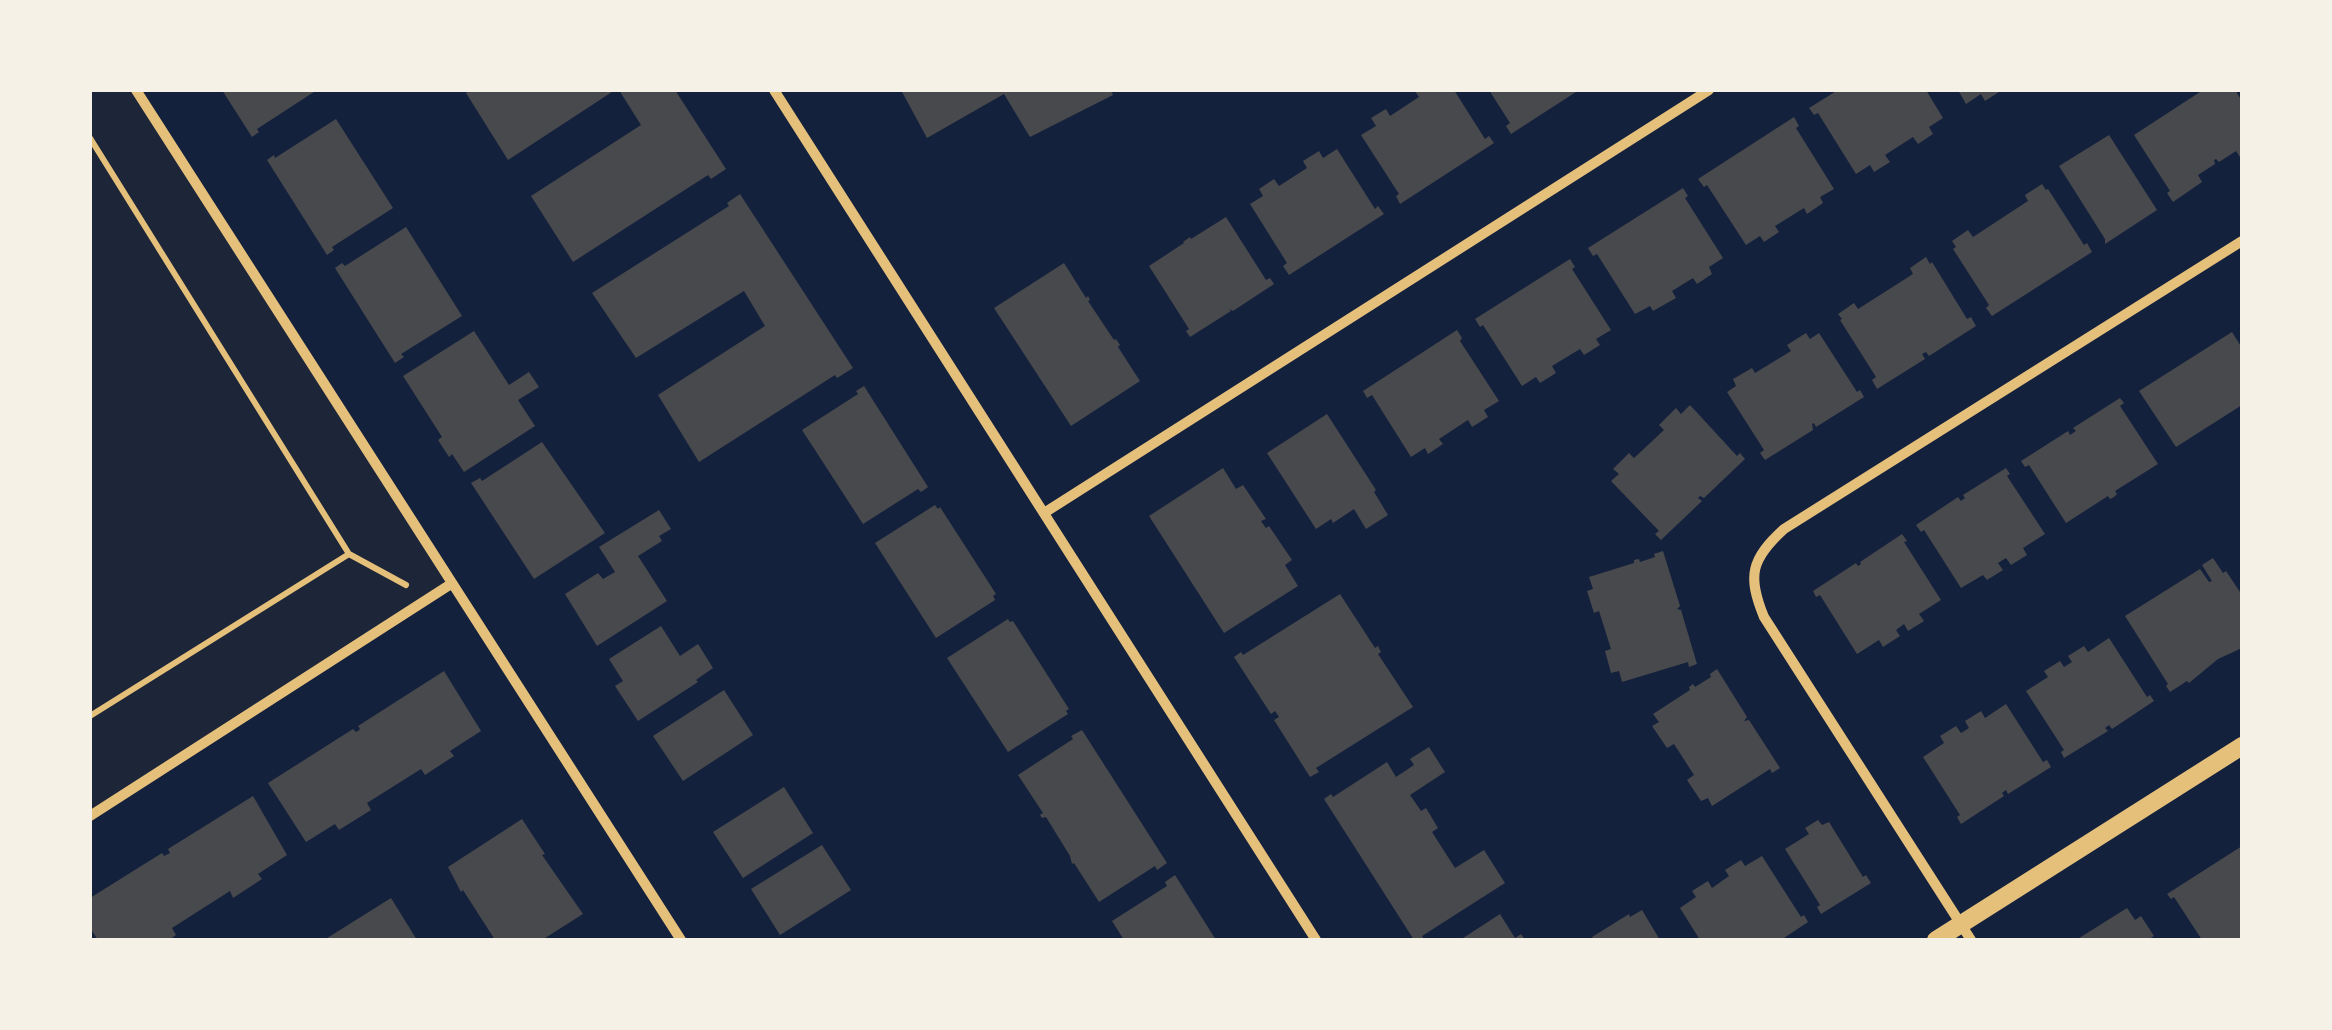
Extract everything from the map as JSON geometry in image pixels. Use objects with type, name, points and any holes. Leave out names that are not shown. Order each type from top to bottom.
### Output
[{"type":"street","points":[[136,90],[680,940]]},
{"type":"street","points":[[774,90],[1316,940]]},
{"type":"street","points":[[1044,512],[1709,90]]},
{"type":"street","points":[[1966,932],[1764,617],[1754,593],[1755,568],[1764,547],[1784,529],[2242,241]]},
{"type":"street","points":[[90,816],[451,584]]},
{"type":"street","points":[[1936,940],[1966,932],[2242,746]]},
{"type":"path","points":[[90,138],[349,554],[429,598]]},
{"type":"path","points":[[90,716],[349,554]]},
{"type":"shaded area","points":[[90,90],[136,90],[451,584],[90,816]]},
{"type":"building","points":[[222,90],[317,90],[257,129],[259,132],[252,137]]},
{"type":"building","points":[[615,90],[508,160],[466,93]]},
{"type":"building","points":[[619,90],[675,90],[726,169],[711,179],[708,175],[573,262],[531,196],[641,125]]},
{"type":"building","points":[[901,90],[1111,90],[1113,95],[1030,137],[1004,94],[927,138]]},
{"type":"building","points":[[1414,90],[1454,90],[1485,139],[1489,136],[1494,143],[1400,204],[1396,196],[1399,194],[1361,135],[1376,126],[1371,118],[1386,109],[1390,116],[1419,97]]},
{"type":"building","points":[[1489,90],[1579,90],[1511,134],[1506,126],[1510,123]]},
{"type":"building","points":[[1838,90],[1926,90],[1943,118],[1929,127],[1933,134],[1918,144],[1913,137],[1885,155],[1890,162],[1874,172],[1870,165],[1856,174],[1818,113],[1814,115],[1809,108]]},
{"type":"building","points":[[1958,90],[2002,90],[1985,101],[1981,94],[1966,104]]},
{"type":"building","points":[[2203,90],[2235,90],[2242,101],[2242,160],[2236,151],[2219,162],[2214,160],[2215,164],[2198,175],[2202,182],[2173,202],[2134,135]]},
{"type":"building","points":[[1794,117],[1799,126],[1796,128],[1834,189],[1820,197],[1823,203],[1807,214],[1804,208],[1775,226],[1779,232],[1764,242],[1760,236],[1746,245],[1707,185],[1704,187],[1698,179]]},
{"type":"building","points":[[336,119],[393,208],[332,247],[334,250],[327,255],[267,160]]},
{"type":"building","points":[[2109,135],[2157,210],[2105,244],[2059,166]]},
{"type":"building","points":[[1337,149],[1375,209],[1378,206],[1384,214],[1289,275],[1283,266],[1287,263],[1250,204],[1263,196],[1259,189],[1274,179],[1279,186],[1307,168],[1303,161],[1319,151],[1323,158]]},
{"type":"building","points":[[2042,184],[2092,252],[1992,316],[1952,241],[1968,230],[1973,237],[2028,201],[2025,195]]},
{"type":"building","points":[[1683,188],[1688,196],[1685,198],[1723,258],[1709,267],[1712,274],[1697,284],[1693,278],[1672,291],[1676,298],[1653,311],[1650,306],[1635,314],[1597,254],[1593,256],[1588,248]]},
{"type":"building","points":[[740,194],[853,368],[837,378],[835,375],[699,462],[658,395],[765,326],[744,291],[636,358],[592,293],[729,206],[727,203]]},
{"type":"building","points":[[1226,217],[1266,280],[1270,278],[1274,284],[1190,337],[1186,331],[1189,329],[1149,266]]},
{"type":"building","points":[[406,227],[462,316],[401,354],[404,357],[395,363],[335,268],[342,263],[345,266]]},
{"type":"building","points":[[1926,257],[1967,319],[1971,317],[1976,326],[1929,356],[1926,352],[1922,354],[1925,359],[1877,389],[1872,380],[1876,377],[1838,314],[1854,303],[1858,309],[1913,274],[1910,268]]},
{"type":"building","points":[[1570,259],[1575,267],[1572,269],[1611,330],[1596,339],[1600,345],[1584,355],[1580,349],[1552,366],[1556,373],[1540,383],[1536,377],[1522,386],[1483,325],[1480,327],[1475,319]]},
{"type":"building","points":[[1064,263],[1140,381],[1071,426],[994,308]]},
{"type":"building","points":[[1457,330],[1460,341],[1499,401],[1484,410],[1488,417],[1472,427],[1468,420],[1439,439],[1443,444],[1428,454],[1425,448],[1411,457],[1372,395],[1367,398],[1363,391]]},
{"type":"building","points":[[474,331],[509,385],[529,372],[539,387],[518,400],[535,426],[464,472],[438,440],[442,437],[403,376]]},
{"type":"building","points":[[2232,332],[2242,348],[2242,405],[2176,447],[2139,391]]},
{"type":"building","points":[[1806,333],[1810,339],[1819,333],[1864,397],[1816,427],[1812,424],[1813,430],[1765,460],[1760,453],[1764,450],[1727,392],[1736,386],[1733,379],[1752,368],[1755,373],[1791,351],[1787,345]]},
{"type":"building","points":[[864,386],[928,487],[921,492],[918,489],[863,524],[802,430],[858,394],[856,391]]},
{"type":"building","points":[[2120,398],[2124,403],[2120,406],[2158,464],[2115,491],[2114,497],[2108,496],[2066,523],[2029,465],[2025,467],[2021,461],[2068,431],[2070,435],[2076,431],[2073,428]]},
{"type":"building","points":[[1690,405],[1737,456],[1740,453],[1745,459],[1704,498],[1700,496],[1702,501],[1661,540],[1655,534],[1659,531],[1611,481],[1619,474],[1613,469],[1629,453],[1634,458],[1664,430],[1659,425],[1676,408],[1681,414]]},
{"type":"building","points":[[1327,414],[1388,515],[1366,529],[1354,509],[1316,529],[1267,453]]},
{"type":"building","points":[[542,442],[605,533],[534,579],[471,483],[480,478],[482,481]]},
{"type":"building","points":[[1223,468],[1236,489],[1243,485],[1266,519],[1261,521],[1266,528],[1269,526],[1292,560],[1285,565],[1298,586],[1224,633],[1149,516]]},
{"type":"building","points":[[2006,468],[2010,474],[2007,476],[2045,534],[2023,548],[2027,555],[2011,565],[2006,558],[1998,563],[2003,570],[1987,580],[1983,575],[1961,588],[1924,530],[1921,532],[1916,525],[1958,497],[1961,501],[1963,495]]},
{"type":"building","points":[[935,505],[996,594],[995,600],[936,638],[875,543]]},
{"type":"building","points":[[659,510],[671,529],[659,536],[662,541],[638,556],[667,601],[597,646],[565,594],[598,573],[603,579],[615,572],[599,547]]},
{"type":"building","points":[[1902,534],[1941,600],[1919,614],[1924,621],[1908,631],[1904,624],[1896,630],[1900,636],[1883,647],[1879,640],[1857,654],[1820,595],[1816,597],[1813,591],[1856,563],[1858,566]]},
{"type":"building","points":[[1663,551],[1680,606],[1677,609],[1681,610],[1697,664],[1689,667],[1688,662],[1622,682],[1619,671],[1611,673],[1605,651],[1611,649],[1599,611],[1594,613],[1587,591],[1593,589],[1589,577],[1634,560],[1655,557]]},
{"type":"building","points":[[2213,558],[2242,595],[2242,648],[2218,659],[2189,683],[2170,692],[2125,616],[2200,569],[2212,581],[2202,565]]},
{"type":"building","points":[[1340,594],[1375,648],[1378,646],[1378,654],[1413,707],[1316,768],[1319,772],[1310,777],[1274,720],[1279,717],[1275,711],[1271,714],[1234,657]]},
{"type":"building","points":[[1008,619],[1013,621],[1069,709],[1068,714],[1008,752],[947,658]]},
{"type":"building","points":[[661,626],[680,656],[698,644],[713,668],[638,721],[615,686],[623,681],[609,659]]},
{"type":"building","points":[[2109,638],[2147,697],[2150,695],[2154,701],[2112,729],[2109,725],[2105,728],[2108,731],[2064,758],[2064,750],[2026,691],[2048,677],[2044,671],[2060,661],[2064,667],[2072,662],[2068,656],[2084,646],[2088,652]]},
{"type":"building","points":[[1717,669],[1747,717],[1744,721],[1749,720],[1780,768],[1772,773],[1770,769],[1712,806],[1708,798],[1701,801],[1687,780],[1694,775],[1674,744],[1667,748],[1652,726],[1659,722],[1653,714],[1693,684],[1695,687],[1711,677]]},
{"type":"building","points":[[444,671],[481,731],[450,751],[454,756],[425,775],[421,769],[367,803],[371,810],[339,830],[335,824],[306,842],[268,783],[353,729],[358,731],[358,726]]},
{"type":"building","points":[[724,690],[753,735],[683,781],[653,736]]},
{"type":"building","points":[[2006,704],[2043,762],[2047,760],[2051,767],[2008,794],[2006,790],[2004,796],[1961,824],[1957,817],[1960,815],[1923,757],[1944,743],[1940,736],[1956,726],[1961,733],[1969,728],[1965,721],[1981,711],[1985,718]]},
{"type":"building","points":[[1082,730],[1167,863],[1157,870],[1155,866],[1099,902],[1018,775]]},
{"type":"building","points":[[1429,747],[1445,772],[1410,795],[1421,811],[1426,808],[1438,828],[1432,832],[1455,868],[1484,850],[1505,883],[1422,936],[1424,939],[1414,940],[1324,799],[1387,762],[1396,777],[1414,765],[1410,759]]},
{"type":"building","points":[[784,787],[813,833],[743,878],[713,832]]},
{"type":"building","points":[[253,796],[287,855],[258,874],[262,879],[233,898],[230,891],[172,928],[176,935],[169,940],[98,940],[90,928],[90,898],[162,853],[170,853],[168,849]]},
{"type":"building","points":[[522,819],[583,914],[542,940],[495,940],[448,867]]},
{"type":"building","points":[[1818,820],[1822,825],[1829,822],[1863,877],[1866,875],[1871,883],[1821,914],[1817,907],[1820,905],[1785,849],[1809,834],[1805,828]]},
{"type":"building","points":[[822,845],[851,890],[780,935],[751,889]]},
{"type":"building","points":[[2242,846],[2242,940],[2202,940],[2174,897],[2171,899],[2167,894]]},
{"type":"building","points":[[1762,856],[1808,922],[1781,940],[1700,940],[1680,908],[1696,897],[1692,891],[1708,881],[1712,888],[1729,876],[1725,870],[1741,860],[1745,866]]},
{"type":"building","points":[[1175,875],[1216,940],[1124,940],[1112,921],[1167,886],[1165,882]]},
{"type":"building","points":[[391,898],[417,940],[324,940]]},
{"type":"building","points":[[2127,908],[2135,920],[2141,916],[2154,936],[2148,940],[2076,940]]},
{"type":"building","points":[[1642,910],[1660,940],[1592,937],[1629,914],[1630,917]]},
{"type":"building","points":[[1500,914],[1515,938],[1521,934],[1525,940],[1460,940]]}]
